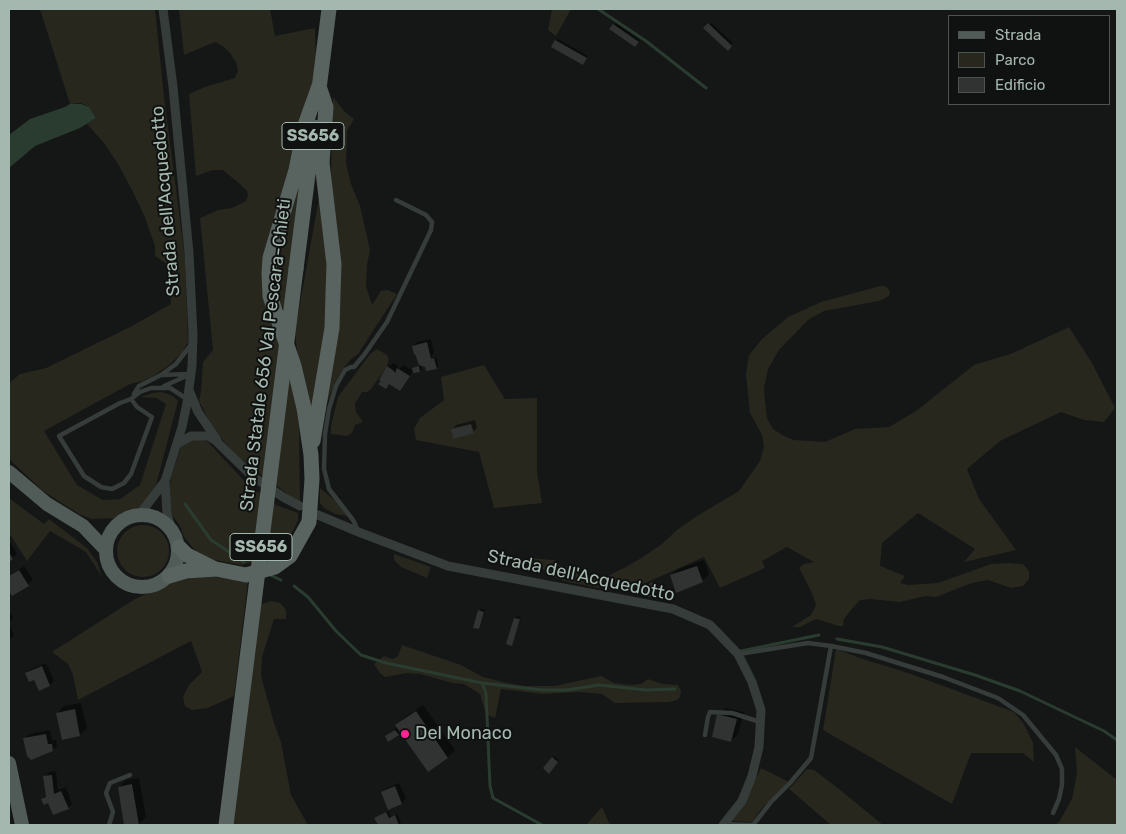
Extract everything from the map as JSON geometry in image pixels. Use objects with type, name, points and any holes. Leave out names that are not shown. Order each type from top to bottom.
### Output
[{"type":"highway","name":"Strada Statale 656 Val Pescara-Chieti","points":[[226,825],[329,9]]},
{"type":"highway","points":[[310,455],[332,328],[334,294],[334,264],[322,163],[326,107],[319,86]]},
{"type":"highway","points":[[169,576],[216,569],[246,574],[275,567],[290,556],[308,522],[312,479],[304,408],[294,366],[270,296],[269,273],[270,258],[296,170],[305,125],[319,86]]},
{"type":"highway","points":[[179,547],[187,555],[216,569]]},
{"type":"main road","points":[[9,472],[47,504],[83,526],[106,550]]},
{"type":"main road","points":[[83,526],[100,527],[117,524],[140,514],[153,516],[164,521],[172,530],[179,547],[179,558],[169,576],[159,584],[147,588],[135,587],[123,582],[114,574],[108,562],[106,550],[107,540],[117,524]]},
{"type":"main road","points":[[9,763],[22,825]]},
{"type":"street","name":"Strada dell'Acquedotto","points":[[163,9],[173,87],[189,253],[192,343],[188,395],[165,481],[167,514],[172,530]]},
{"type":"street","name":"Strada dell'Acquedotto","points":[[188,395],[221,446]]},
{"type":"street","name":"Strada dell'Acquedotto","points":[[176,444],[191,436],[208,436],[252,476],[300,506]]},
{"type":"street","name":"Strada dell'Acquedotto","points":[[140,514],[165,481]]},
{"type":"street","name":"Strada dell'Acquedotto","points":[[318,515],[448,566],[673,609],[710,625],[738,654],[752,682],[761,710],[760,747],[752,776],[742,801],[724,825]]},
{"type":"lane","points":[[356,531],[353,520],[329,489],[324,469],[329,409],[336,386],[345,370],[354,368],[387,322],[431,230],[432,222],[426,216],[396,200]]},
{"type":"lane","points":[[130,399],[139,386],[161,375],[176,364],[192,343]]},
{"type":"lane","points":[[161,375],[191,374]]},
{"type":"lane","points":[[130,399],[152,417],[131,474],[124,483],[112,489],[101,487],[84,476],[59,436],[140,392],[151,388],[163,387],[191,374]]},
{"type":"lane","points":[[163,387],[188,395]]},
{"type":"lane","points":[[738,654],[808,643],[831,646],[866,653],[943,677],[998,698],[1024,715],[1056,755],[1062,769],[1059,799],[1053,813]]},
{"type":"lane","points":[[724,825],[752,825],[770,802],[812,758],[831,646]]},
{"type":"lane","points":[[705,735],[710,712],[732,712],[760,722]]},
{"type":"lane","points":[[109,825],[113,812],[106,793],[110,783],[130,775]]},
{"type":"green space","points":[[40,9],[155,9],[164,97],[185,259],[188,342],[182,353],[153,376],[130,384],[44,431],[77,485],[103,500],[120,499],[140,485],[166,404],[156,398],[140,397],[162,392],[173,396],[178,401],[156,485],[135,512],[122,518],[92,519],[79,514],[43,491],[9,459],[9,383],[20,374],[46,368],[130,327],[171,304],[169,266],[155,256],[155,246],[144,215],[132,190],[104,143],[87,124],[96,118],[89,107],[81,103],[70,104]]},
{"type":"green space","points":[[179,9],[270,9],[275,36],[315,28],[316,61],[311,94],[264,252],[264,298],[282,337],[265,478],[236,455],[222,439],[211,424],[199,401],[203,362],[213,350],[200,218],[218,210],[232,208],[246,201],[248,195],[241,185],[223,170],[213,170],[196,176],[189,94],[235,78],[238,70],[236,62],[230,53],[215,42],[184,55]]},
{"type":"green space","points":[[552,9],[571,9],[556,36],[548,30]]},
{"type":"green space","points":[[333,97],[346,113],[354,119],[347,131],[346,163],[351,184],[360,206],[370,250],[366,286],[372,305],[381,291],[388,290],[397,294],[358,354],[342,370],[325,408]]},
{"type":"green space","points":[[296,186],[302,186],[286,310],[278,303],[276,297],[277,255]]},
{"type":"green space","points":[[319,198],[325,223],[330,298],[311,427],[300,379],[295,331]]},
{"type":"green space","points":[[885,286],[890,291],[889,296],[879,301],[824,311],[808,320],[779,350],[768,369],[764,388],[767,418],[773,429],[794,440],[825,442],[855,429],[889,427],[916,411],[974,365],[1013,353],[1069,327],[1092,363],[1115,408],[1104,422],[1084,420],[1061,412],[1000,441],[967,469],[979,499],[1016,550],[964,562],[975,549],[918,513],[882,543],[880,566],[905,576],[900,583],[908,585],[938,583],[991,564],[1008,563],[1023,564],[1029,571],[1029,579],[1023,586],[1011,588],[988,580],[972,583],[936,597],[926,596],[900,602],[860,600],[844,619],[843,626],[816,619],[800,627],[792,627],[811,615],[816,605],[799,568],[804,564],[814,562],[787,547],[762,561],[765,568],[720,588],[704,557],[632,589],[623,585],[611,590],[568,582],[553,577],[528,558],[554,560],[562,567],[572,566],[582,575],[597,579],[603,578],[643,557],[697,516],[739,491],[760,461],[764,447],[762,435],[750,413],[746,374],[749,355],[762,339],[788,317],[821,302]]},
{"type":"green space","points":[[377,349],[387,355],[389,359],[386,368],[371,389],[367,392],[362,392],[355,404],[356,412],[363,422],[355,425],[352,433],[347,436],[331,434],[338,397],[370,354]]},
{"type":"green space","points":[[291,361],[299,426],[300,501],[276,485]]},
{"type":"green space","points":[[484,365],[505,399],[537,398],[537,472],[542,503],[494,508],[479,452],[416,440],[414,429],[420,418],[444,400],[441,377]]},
{"type":"green space","points":[[199,438],[208,442],[247,484],[276,505],[298,513],[298,520],[287,540],[266,559],[241,565],[210,559],[199,555],[184,537],[181,528],[171,513],[168,498],[171,477],[182,444],[188,439]]},
{"type":"green space","points":[[320,488],[338,503],[347,516],[335,514],[324,508],[320,503]]},
{"type":"green space","points":[[9,498],[44,524],[49,519],[87,548],[97,562],[102,577],[86,552],[50,531],[27,561],[9,533]]},
{"type":"green space","points":[[138,525],[148,525],[157,529],[165,537],[169,551],[165,565],[157,573],[148,577],[138,577],[129,573],[121,565],[117,556],[117,546],[121,537],[129,529]]},
{"type":"green space","points":[[394,554],[431,567],[427,578],[401,567],[394,560]]},
{"type":"green space","points":[[208,576],[248,581],[234,696],[208,708],[192,710],[185,706],[183,697],[189,685],[202,672],[191,641],[78,700],[73,675],[68,664],[52,652],[135,599],[176,580]]},
{"type":"green space","points":[[272,601],[280,603],[286,610],[286,619],[274,619],[262,657],[261,676],[281,742],[291,795],[308,825],[232,825],[261,604]]},
{"type":"green space","points":[[402,645],[461,665],[483,677],[507,683],[525,686],[555,686],[601,676],[614,683],[630,685],[641,684],[648,679],[663,684],[678,685],[681,691],[680,697],[669,702],[615,703],[602,694],[580,692],[543,694],[501,689],[495,718],[486,714],[480,694],[464,684],[420,674],[407,673],[385,677],[374,664],[384,656],[392,659],[398,656]]},
{"type":"green space","points":[[836,649],[1014,712],[1024,724],[1033,743],[1034,762],[1023,753],[971,753],[952,804],[823,730]]},
{"type":"green space","points":[[1075,747],[1117,780],[1117,825],[1054,825],[1059,822],[1072,799],[1077,773]]},
{"type":"green space","points":[[761,768],[789,782],[761,809],[752,822],[731,821],[749,793]]},
{"type":"green space","points":[[807,769],[814,770],[883,825],[831,825],[789,789]]},
{"type":"green space","points":[[602,807],[609,823],[613,825],[586,825]]},
{"type":"shaded area","points":[[70,104],[81,104],[89,107],[96,118],[80,128],[35,146],[9,168],[9,135],[30,119]]},
{"type":"building","points":[[708,23],[732,46],[728,51],[703,28]]},
{"type":"building","points":[[613,24],[639,42],[635,47],[609,29]]},
{"type":"building","points":[[555,40],[587,58],[583,65],[551,47]]},
{"type":"building","points":[[427,342],[431,359],[434,358],[437,369],[426,371],[425,367],[419,365],[412,346]]},
{"type":"building","points":[[387,366],[395,373],[397,368],[410,376],[400,391],[389,384],[386,389],[378,384]]},
{"type":"building","points":[[419,366],[420,372],[413,373],[412,368]]},
{"type":"building","points":[[471,424],[474,433],[453,439],[451,429]]},
{"type":"building","points":[[9,552],[13,559],[9,562]]},
{"type":"building","points":[[697,566],[703,582],[676,593],[670,575]]},
{"type":"building","points":[[19,570],[29,586],[12,596],[9,591],[9,576]]},
{"type":"building","points":[[653,582],[651,597],[643,596],[644,586]]},
{"type":"building","points":[[478,610],[484,612],[479,629],[473,628]]},
{"type":"building","points":[[514,618],[520,619],[512,646],[506,644]]},
{"type":"building","points":[[42,666],[50,686],[39,691],[34,680],[29,682],[25,673]]},
{"type":"building","points":[[75,709],[80,736],[62,740],[56,713]]},
{"type":"building","points":[[416,711],[448,758],[428,772],[395,725]]},
{"type":"building","points":[[717,714],[737,719],[731,742],[712,737]]},
{"type":"building","points":[[395,730],[399,735],[388,742],[385,736]]},
{"type":"building","points":[[46,734],[48,744],[52,744],[53,751],[31,760],[27,756],[23,738]]},
{"type":"building","points":[[552,757],[558,762],[549,774],[543,768]]},
{"type":"building","points":[[52,775],[54,794],[61,791],[69,809],[53,815],[48,803],[44,805],[41,799],[46,797],[43,776]]},
{"type":"building","points":[[132,784],[139,825],[124,825],[118,787]]},
{"type":"building","points":[[395,786],[402,804],[388,810],[381,792]]},
{"type":"building","points":[[386,812],[389,818],[395,815],[399,825],[378,825],[374,818]]},
{"type":"waterway","points":[[598,9],[646,41],[706,88]]},
{"type":"waterway","points":[[185,504],[211,540],[244,562]]},
{"type":"waterway","points":[[270,575],[281,580]]},
{"type":"waterway","points":[[294,586],[308,597],[336,631],[361,655],[386,663],[482,683],[542,690],[567,690],[599,685],[646,690],[675,689]]},
{"type":"waterway","points":[[741,651],[819,635]]},
{"type":"waterway","points":[[837,639],[882,647],[975,675],[1020,691],[1104,731],[1117,740]]},
{"type":"waterway","points":[[482,683],[486,693],[490,786],[493,798],[542,825]]},
{"type":"place","name":"Del Monaco","points":[[405,734]]}]
